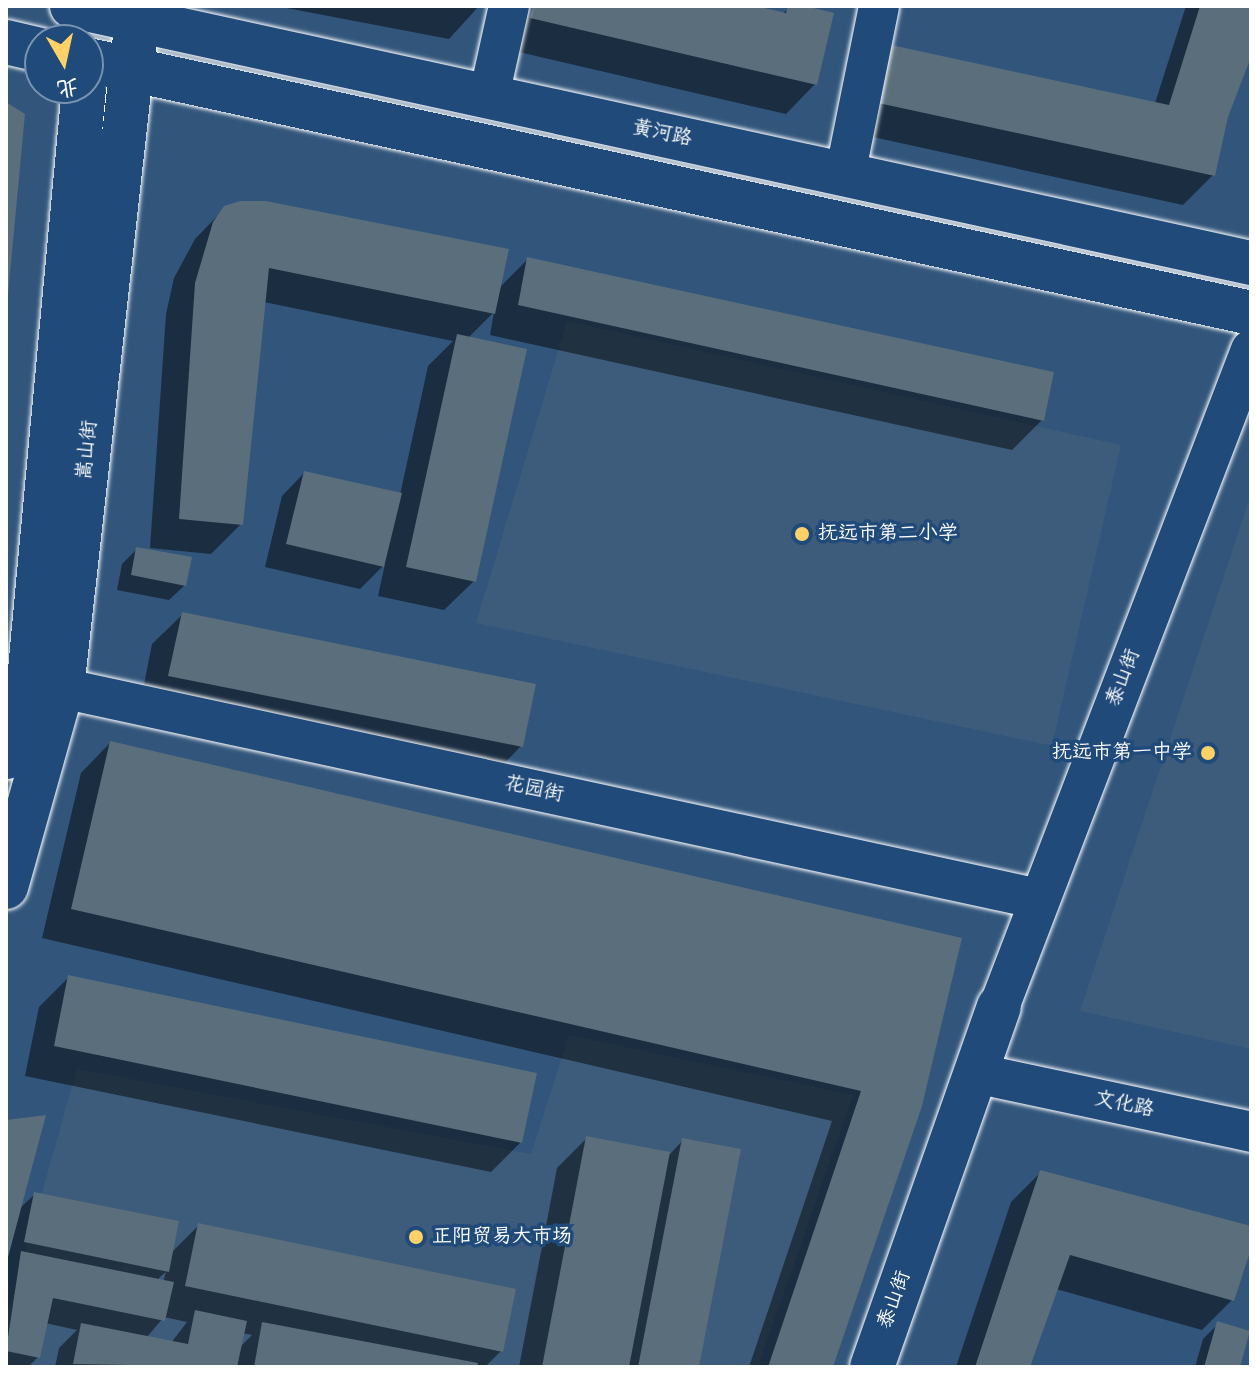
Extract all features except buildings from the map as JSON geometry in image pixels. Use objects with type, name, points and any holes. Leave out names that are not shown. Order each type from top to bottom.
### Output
[{"type":"main road","name":"黄河路","points":[[88,19],[139,12],[489,96],[1251,263]]},
{"type":"main road","name":"嵩山街","points":[[6,887],[46,685],[109,64],[139,12]]},
{"type":"main road","points":[[109,64],[1251,313]]},
{"type":"main road","name":"嵩山街","points":[[6,757],[46,685],[83,104]]},
{"type":"main road","name":"泰山街","points":[[902,1367],[998,1078],[999,1007]]},
{"type":"main road","name":"泰山街","points":[[872,1367],[999,1007]]},
{"type":"street","points":[[489,96],[509,6]]},
{"type":"street","points":[[845,175],[879,6]]},
{"type":"street","name":"泰山街","points":[[999,1007],[1251,350]]},
{"type":"street","name":"花园街","points":[[46,685],[1039,899]]},
{"type":"street","name":"文化路","points":[[998,1078],[1251,1132]]},
{"type":"shaded area","name":"抚远市第二小学","points":[[567,321],[1121,445],[1052,746],[476,623]]},
{"type":"shaded area","name":"抚远市第一中学","points":[[1251,494],[1251,1049],[1080,1011]]},
{"type":"shaded area","name":"正阳贸易大市场","points":[[569,1035],[853,1095],[758,1367],[6,1367],[6,1319],[77,1069],[531,1154]]},
{"type":"place","name":"抚远市第二小学","points":[[802,534]]},
{"type":"place","name":"抚远市第一中学","points":[[1208,753]]},
{"type":"place","name":"正阳贸易大市场","points":[[416,1237]]}]
